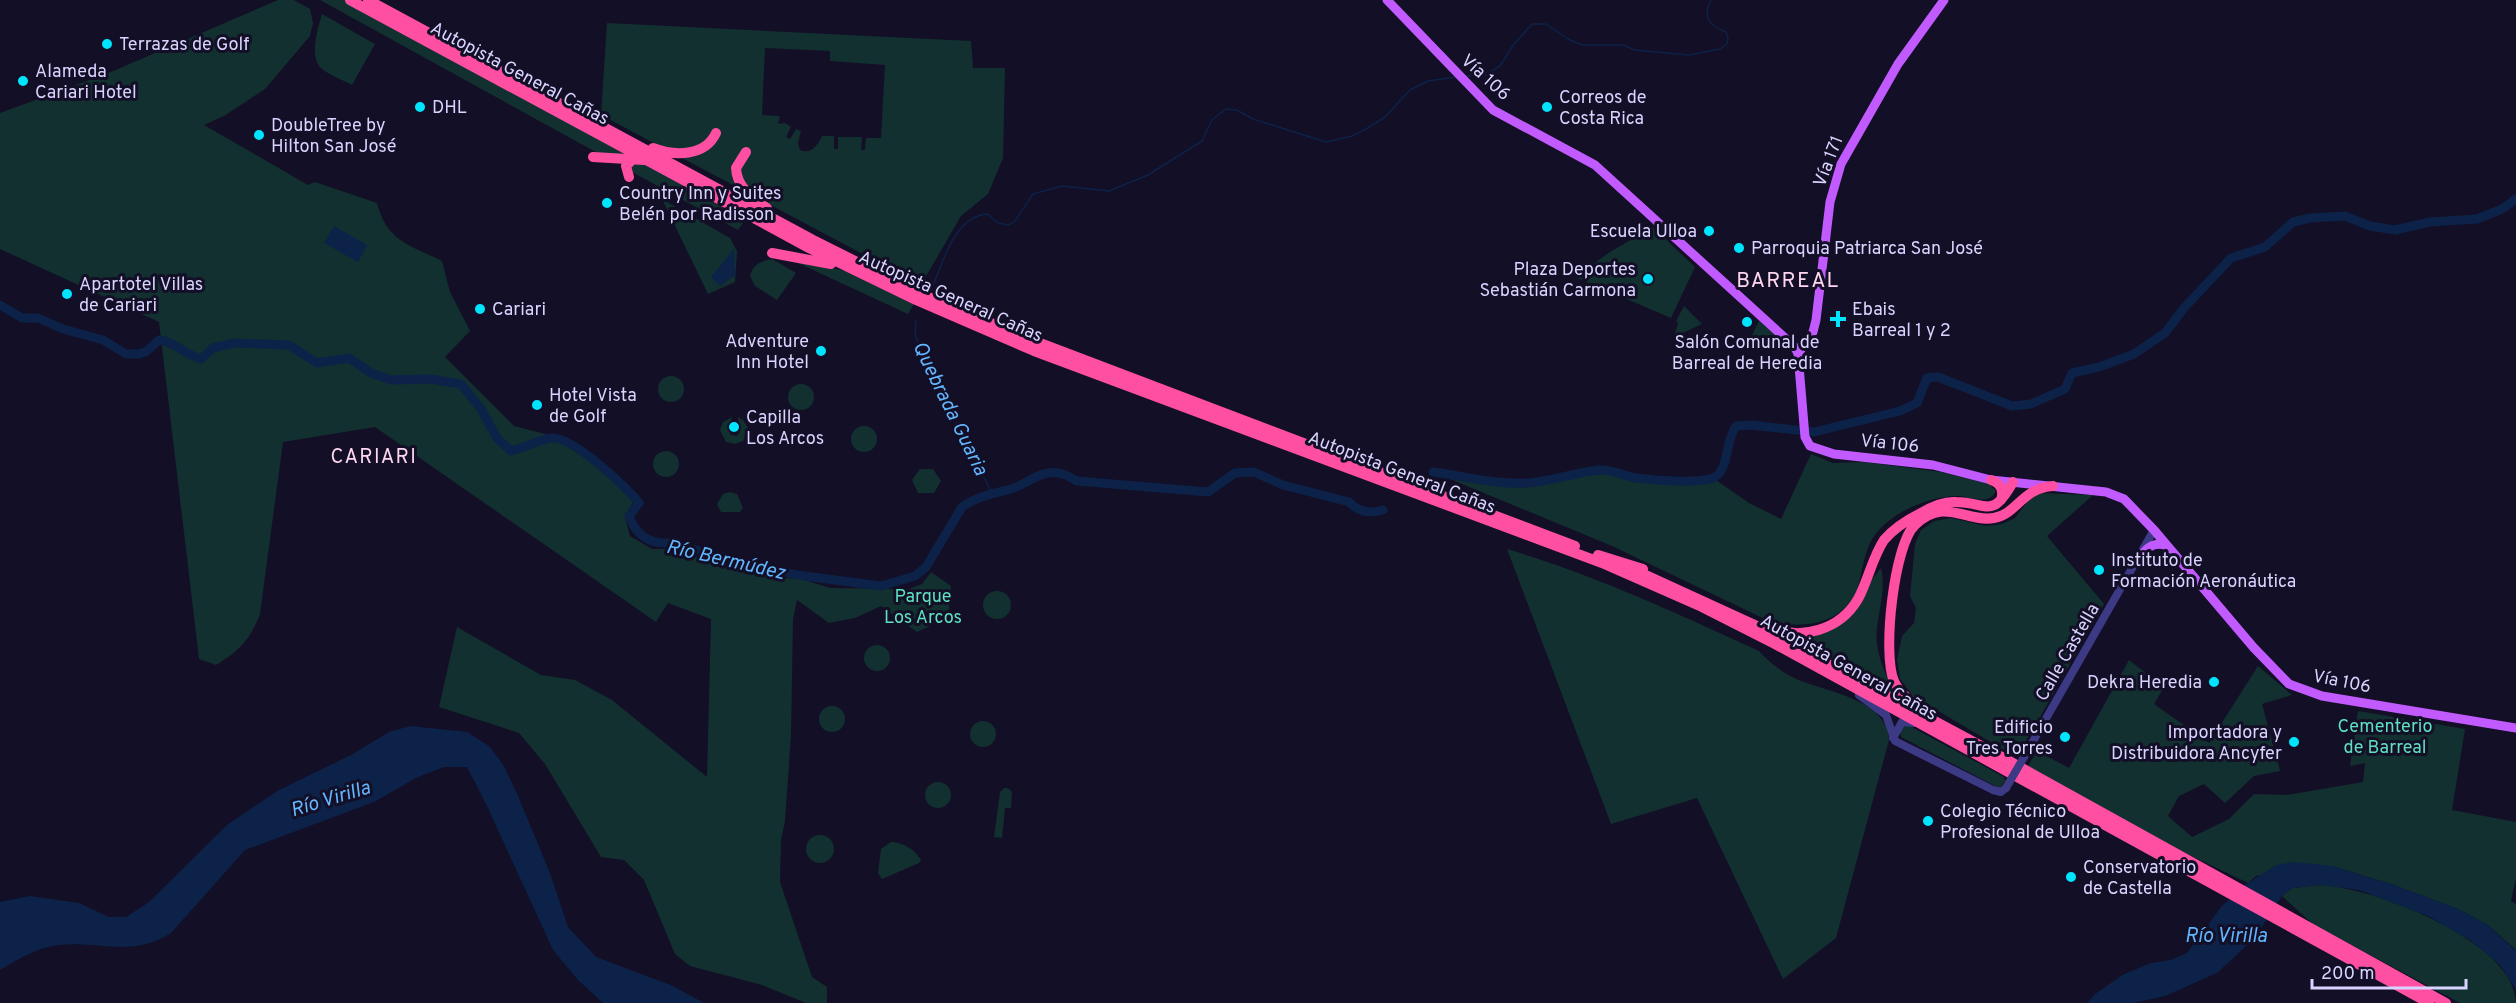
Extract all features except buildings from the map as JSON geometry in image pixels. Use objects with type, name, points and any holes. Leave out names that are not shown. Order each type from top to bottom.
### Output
[{"type":"highway","name":"Autopista General Cañas","points":[[350,0],[843,266],[915,300],[1034,351],[1602,563],[1702,607],[1775,644],[2318,937],[2446,1003]]},
{"type":"highway","name":"Autopista General Cañas","points":[[368,0],[813,240],[919,293],[1032,340],[1598,555],[1682,590],[1757,626],[2011,762],[2209,877]]},
{"type":"highway","points":[[472,57],[663,152],[684,154],[695,151],[709,144],[716,133]]},
{"type":"highway","points":[[746,152],[738,162],[736,173],[741,187],[754,199],[783,220],[919,293]]},
{"type":"highway","points":[[593,157],[649,161]]},
{"type":"highway","points":[[628,177],[626,166],[633,159]]},
{"type":"highway","points":[[772,253],[843,266]]},
{"type":"highway","points":[[1991,480],[2000,486],[2002,493],[2000,501]]},
{"type":"highway","points":[[1598,555],[1685,585],[1778,630],[1810,632],[1829,626],[1848,612],[1860,593],[1881,546],[1891,533],[1905,522],[1945,503],[1956,502],[1987,507],[2000,501],[2014,482]]},
{"type":"highway","points":[[2014,482],[2017,491],[2016,504]]},
{"type":"highway","points":[[2011,762],[1903,694],[1891,672],[1888,645],[1900,555],[1914,525],[1932,515],[1960,512],[1984,519],[1997,518],[2007,513],[2034,490],[2053,486]]},
{"type":"highway","name":"Autopista General Cañas","points":[[2318,937],[2429,1003]]},
{"type":"main road","name":"Vía 106","points":[[1387,0],[1493,110],[1595,165],[1795,347],[1798,354],[1808,443],[1819,450],[1834,454],[1933,465],[1991,480],[2106,492],[2119,496],[2154,530],[2254,648],[2289,684],[2322,696],[2516,728]]},
{"type":"main road","name":"Vía 171","points":[[1798,354],[1813,332],[1816,320],[1830,202],[1841,164],[1898,64],[1944,0]]},
{"type":"main road","points":[[2136,562],[2151,546],[2160,544],[2167,546]]},
{"type":"street","name":"Calle Castella","points":[[1893,738],[2001,792],[2006,788],[2154,530]]},
{"type":"street","points":[[1833,677],[1882,711],[1888,719],[1893,738]]},
{"type":"street","points":[[1893,738],[1903,721],[1929,729]]},
{"type":"green space","name":"Parque Los Arcos","points":[[278,0],[294,0],[310,9],[313,23],[310,36],[265,89],[224,116],[204,125],[308,185],[315,182],[377,203],[387,226],[401,241],[442,261],[450,292],[470,331],[445,357],[514,426],[576,442],[627,492],[633,502],[625,517],[630,536],[652,549],[666,549],[786,578],[801,579],[830,588],[909,589],[922,584],[931,572],[951,586],[948,618],[917,632],[881,606],[855,618],[829,623],[797,600],[793,619],[791,735],[785,821],[781,840],[780,882],[812,977],[827,987],[827,1003],[806,1003],[762,985],[690,966],[675,954],[644,880],[624,860],[601,857],[545,764],[519,733],[439,707],[457,627],[541,675],[575,680],[612,700],[707,777],[711,619],[668,603],[656,622],[375,427],[283,442],[260,614],[248,638],[231,655],[216,665],[199,659],[159,322],[0,249],[0,113],[111,72]]},
{"type":"green space","points":[[320,0],[345,0],[633,157],[603,156]]},
{"type":"green space","points":[[322,14],[375,44],[352,85],[326,72],[316,61],[316,40]]},
{"type":"green space","points":[[607,23],[971,41],[973,68],[1005,68],[1003,158],[988,194],[961,216],[921,285],[601,115]],"holes":[[[765,48],[830,51],[830,61],[885,65],[881,138],[866,138],[865,150],[861,150],[862,137],[838,137],[838,149],[834,149],[834,136],[822,136],[811,150],[800,150],[798,143],[801,131],[796,129],[790,139],[786,137],[791,127],[785,123],[778,124],[780,116],[762,115]]]},
{"type":"green space","points":[[631,162],[644,163],[737,216],[743,223],[738,230],[632,172]]},
{"type":"green space","points":[[662,199],[730,238],[737,251],[735,282],[708,294]]},
{"type":"green space","points":[[1653,227],[1695,267],[1671,318],[1575,277],[1610,252]]},
{"type":"green space","points":[[785,257],[846,271],[914,304],[908,314]]},
{"type":"green space","points":[[772,259],[796,273],[777,300],[755,286],[750,276],[758,264]]},
{"type":"green space","points":[[1684,306],[1702,324],[1674,337],[1678,323],[1676,321]]},
{"type":"green space","points":[[1759,321],[1793,348],[1794,353],[1752,335]]},
{"type":"green space","points":[[671,376],[680,380],[684,389],[680,398],[671,402],[662,398],[658,389],[662,380]]},
{"type":"green space","points":[[801,384],[810,388],[814,397],[810,406],[801,410],[792,406],[788,397],[792,388]]},
{"type":"green space","points":[[732,417],[728,430],[731,435],[737,436],[740,431],[738,417],[748,428],[743,441],[735,444],[726,442],[720,430],[723,422]]},
{"type":"green space","points":[[864,426],[873,430],[877,439],[873,448],[864,452],[855,448],[851,439],[855,430]]},
{"type":"green space","points":[[666,451],[675,455],[679,464],[675,473],[666,477],[657,473],[653,464],[657,455]]},
{"type":"green space","points":[[1811,454],[1833,463],[1864,462],[1941,472],[1989,484],[1996,491],[1993,496],[1985,499],[1959,496],[1933,499],[1899,514],[1886,523],[1872,539],[1865,555],[1854,597],[1846,608],[1823,621],[1796,625],[1769,621],[1612,546],[1433,472],[1499,482],[1527,483],[1602,470],[1635,478],[1695,480],[1713,478],[1749,503],[1781,519]]},
{"type":"green space","points":[[920,469],[933,469],[941,481],[934,493],[918,493],[912,480]]},
{"type":"green space","points":[[730,492],[737,494],[743,508],[740,512],[721,512],[717,504],[723,494]]},
{"type":"green space","points":[[2038,493],[2093,495],[2047,536],[2104,604],[2016,757],[1913,696],[1900,679],[1897,659],[1902,636],[1914,623],[1916,608],[1910,596],[1915,544],[1921,530],[1934,521],[1951,518],[1986,526],[2002,524],[2015,518],[2031,497]]},
{"type":"green space","points":[[1507,549],[1604,583],[1666,609],[1759,651],[1778,668],[1795,678],[1856,700],[1879,716],[1886,727],[1889,740],[1836,938],[1783,979],[1697,798],[1611,824]]},
{"type":"green space","points":[[1881,568],[1882,591],[1877,645],[1888,679],[1897,694],[1880,689],[1867,676],[1847,665],[1820,655],[1783,636],[1820,634],[1832,628],[1843,620]]},
{"type":"green space","points":[[997,591],[1007,595],[1011,605],[1007,615],[997,619],[987,615],[983,605],[987,595]]},
{"type":"green space","points":[[877,645],[886,649],[890,658],[886,667],[877,671],[868,667],[864,658],[868,649]]},
{"type":"green space","name":"Cementerio de Barreal","points":[[2129,660],[2164,687],[2154,704],[2209,743],[2258,666],[2292,695],[2262,704],[2280,771],[2254,776],[2225,803],[2204,784],[2179,796],[2168,816],[2192,837],[2229,819],[2254,794],[2287,795],[2363,782],[2365,763],[2350,766],[2358,711],[2465,729],[2452,810],[2516,822],[2516,878],[2511,901],[2516,904],[2516,950],[2488,925],[2458,909],[2391,884],[2332,866],[2256,876],[2248,883],[2183,852],[2028,766],[2037,751],[2069,768]]},
{"type":"green space","points":[[832,706],[841,710],[845,719],[841,728],[832,732],[823,728],[819,719],[823,710]]},
{"type":"green space","points":[[983,721],[992,725],[996,734],[992,743],[983,747],[974,743],[970,734],[974,725]]},
{"type":"green space","points":[[1903,725],[1908,725],[2004,777],[2005,781],[2000,788],[1997,787],[1901,737],[1900,731]]},
{"type":"green space","points":[[938,782],[947,786],[951,795],[947,804],[938,808],[929,804],[925,795],[929,786]]},
{"type":"green space","points":[[1004,788],[1012,792],[1011,808],[1005,808],[1002,838],[994,837],[1000,792]]},
{"type":"green space","points":[[820,835],[830,839],[834,849],[830,859],[820,863],[810,859],[806,849],[810,839]]},
{"type":"green space","points":[[891,842],[909,847],[921,861],[882,879],[878,873],[881,849]]},
{"type":"green space","points":[[2321,885],[2344,888],[2406,907],[2468,939],[2493,959],[2510,980],[2516,1003],[2460,1003],[2314,925],[2282,896],[2292,888]]},
{"type":"water","points":[[334,226],[367,245],[358,262],[324,243]]},
{"type":"water","points":[[734,249],[735,275],[720,286],[711,277]]},
{"type":"water","name":"Río Virilla","points":[[410,726],[467,732],[489,746],[504,766],[518,796],[550,873],[568,927],[596,957],[673,986],[704,1003],[603,1003],[578,980],[553,950],[467,767],[444,767],[416,778],[374,802],[245,850],[171,933],[156,941],[129,947],[74,944],[51,946],[28,954],[0,970],[0,902],[30,896],[79,903],[109,917],[126,917],[149,902],[227,825],[277,791],[351,755],[389,732]]},
{"type":"water","points":[[2294,862],[2332,866],[2391,884],[2458,909],[2488,925],[2516,951],[2516,990],[2500,965],[2470,940],[2428,916],[2359,890],[2321,885],[2292,888],[2282,896],[2261,928],[2243,949],[2217,973],[2165,996],[2133,1003],[2087,1003],[2095,994],[2124,974],[2151,963],[2171,960],[2187,953],[2221,907],[2242,887],[2276,865]]},
{"type":"waterway","name":"Quebrada Guaria","points":[[1467,76],[1486,75],[1500,66],[1514,44],[1532,24],[1546,24],[1568,39],[1582,45],[1623,45],[1635,50],[1689,55],[1720,49],[1727,44],[1728,38],[1726,32],[1711,23],[1707,16],[1711,0]]},
{"type":"waterway","name":"Quebrada Guaria","points":[[932,288],[951,242],[966,223],[987,214],[998,223],[1009,225],[1015,221],[1033,194],[1062,186],[1109,191],[1148,175],[1202,141],[1212,120],[1226,109],[1237,110],[1253,119],[1326,142],[1352,136],[1366,129],[1385,117],[1410,90],[1428,81],[1456,77]]},
{"type":"waterway","name":"Río Bermúdez","points":[[1433,472],[1516,483],[1537,482],[1600,470],[1644,479],[1706,480],[1718,475],[1722,469],[1736,426],[1751,425],[1814,432],[1900,411],[1917,403],[1927,378],[1938,377],[2012,406],[2031,404],[2065,389],[2072,373],[2099,367],[2134,354],[2165,333],[2184,308],[2231,258],[2265,247],[2293,222],[2310,218],[2345,216],[2370,226],[2395,230],[2430,222],[2477,219],[2502,209],[2516,199]]},
{"type":"waterway","name":"Río Bermúdez","points":[[0,305],[22,318],[38,318],[63,329],[103,340],[126,354],[139,354],[147,351],[159,340],[170,343],[201,359],[213,348],[234,343],[289,345],[317,363],[349,358],[371,373],[391,380],[431,379],[461,384],[481,409],[497,438],[511,451],[546,439],[560,439],[598,463],[639,503],[629,516],[639,533],[649,540],[797,575],[881,586],[915,576],[926,567],[962,507],[979,498],[1017,487],[1040,475],[1052,473],[1064,474],[1077,481],[1208,492],[1235,473],[1254,472],[1283,485],[1349,502],[1364,511],[1383,510]]},
{"type":"waterway","name":"Quebrada Guaria","points":[[916,321],[915,335],[921,350],[952,402],[957,426],[992,493]]},
{"type":"place","name":"Terrazas de Golf","points":[[107,44]]},
{"type":"place","name":"Alameda Cariari Hotel","points":[[23,81]]},
{"type":"place","name":"DHL","points":[[420,107]]},
{"type":"place","name":"Correos de Costa Rica","points":[[1547,107]]},
{"type":"place","name":"DoubleTree by Hilton San José","points":[[259,135]]},
{"type":"place","name":"Country Inn y Suites Belén por Radisson","points":[[607,203]]},
{"type":"place","name":"Escuela Ulloa","points":[[1709,231]]},
{"type":"place","name":"Parroquia Patriarca San José","points":[[1739,248]]},
{"type":"place","name":"Plaza Deportes Sebastián Carmona","points":[[1648,279]]},
{"type":"place","name":"Apartotel Villas de Cariari","points":[[67,294]]},
{"type":"place","name":"Cariari","points":[[480,309]]},
{"type":"place","name":"Ebais Barreal 1 y 2","points":[[1838,319]]},
{"type":"place","name":"Salón Comunal de Barreal de Heredia","points":[[1747,322]]},
{"type":"place","name":"Adventure Inn Hotel","points":[[821,351]]},
{"type":"place","name":"Hotel Vista de Golf","points":[[537,405]]},
{"type":"place","name":"Capilla Los Arcos","points":[[734,427]]},
{"type":"place","name":"Instituto de Formación Aeronáutica","points":[[2099,570]]},
{"type":"place","name":"Dekra Heredia","points":[[2214,682]]},
{"type":"place","name":"Edificio Tres Torres","points":[[2065,737]]},
{"type":"place","name":"Importadora y Distribuidora Ancyfer","points":[[2294,742]]},
{"type":"place","name":"Colegio Técnico Profesional de Ulloa","points":[[1928,821]]},
{"type":"place","name":"Conservatorio de Castella","points":[[2071,877]]},
{"type":"district","name":"BARREAL","points":[[1788,280]]},
{"type":"district","name":"CARIARI","points":[[374,456]]}]
